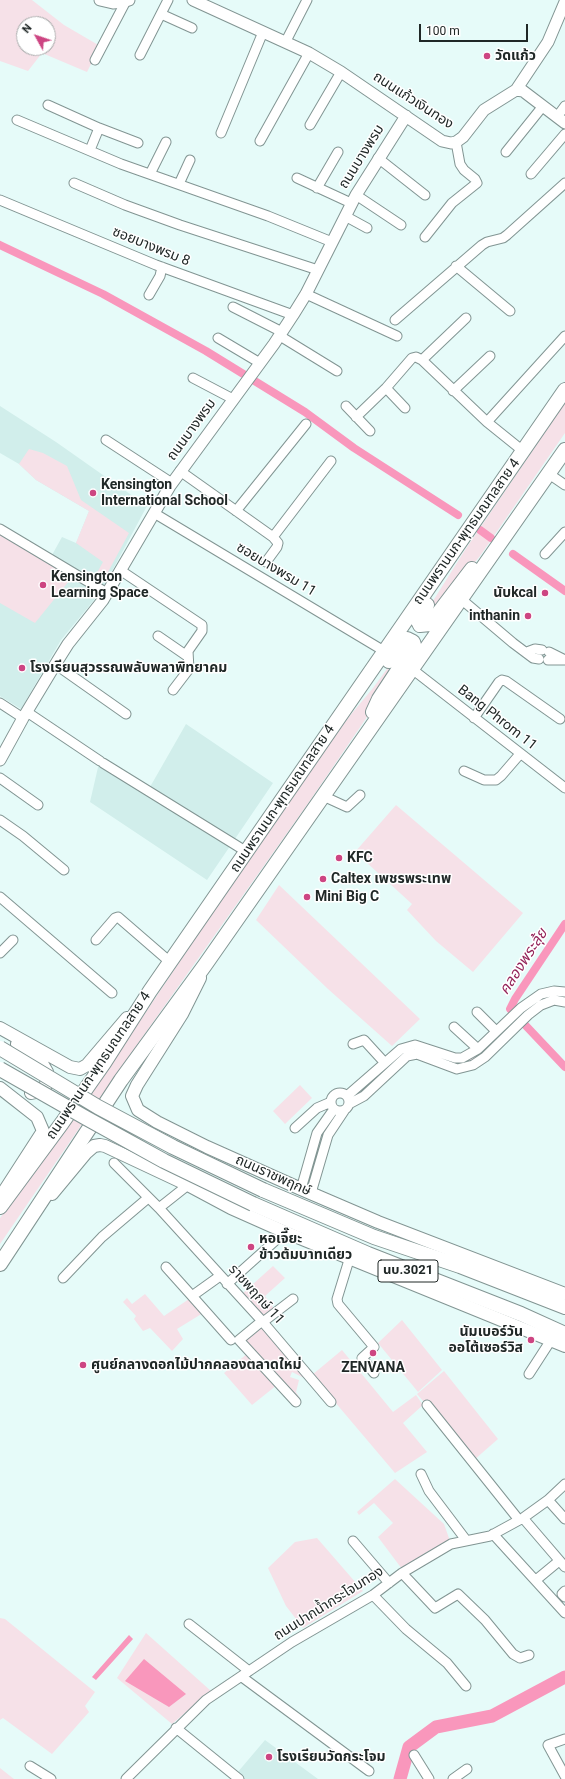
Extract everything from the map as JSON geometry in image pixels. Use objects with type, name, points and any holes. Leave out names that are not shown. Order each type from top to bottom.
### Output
[{"type":"main road","name":"ถนนพรานนก-พุทธมณฑลสาย 4","points":[[0,1207],[66,1117],[150,991],[565,390]]},
{"type":"main road","name":"ถนนพรานนก-พุทธมณฑลสาย 4","points":[[0,1264],[121,1080],[205,965],[565,450]]},
{"type":"main road","points":[[463,538],[455,562],[417,619],[420,625],[430,624],[477,563],[496,550]]},
{"type":"main road","points":[[344,709],[360,698],[403,642],[407,639],[410,640],[414,645],[374,707],[372,725]]},
{"type":"main road","name":"ถนนราชพฤกษ์","points":[[205,965],[190,1001],[137,1084],[132,1096],[138,1110],[157,1122],[207,1147],[306,1191],[378,1222],[565,1294]]},
{"type":"main road","points":[[5,1030],[70,1067],[80,1069],[84,1067],[150,991]]},
{"type":"main road","points":[[0,1077],[31,1093],[41,1090],[47,1082],[47,1072],[42,1065],[18,1045],[5,1030]]},
{"type":"main road","name":"ถนนราชพฤกษ์","points":[[0,1048],[105,1110],[174,1147],[263,1190],[374,1237],[460,1266],[528,1291],[565,1307]]},
{"type":"main road","name":"นบ.3021","points":[[0,1069],[164,1161],[253,1204],[426,1278],[520,1314],[565,1334]]},
{"type":"main road","points":[[0,1088],[37,1117],[43,1131],[0,1197]]},
{"type":"main road","points":[[186,1184],[132,1153],[125,1144],[126,1132],[134,1124],[145,1122],[207,1147]]},
{"type":"main road","name":"นบ.3021","points":[[31,1219],[86,1153],[94,1146],[100,1144],[186,1184],[231,1208],[349,1260],[565,1346]]},
{"type":"main road","points":[[528,1291],[565,1302]]},
{"type":"street","points":[[100,0],[113,3],[127,1]]},
{"type":"street","points":[[140,55],[168,0]]},
{"type":"street","name":"ถนนแก้วเงินทอง","points":[[194,0],[309,52],[447,143],[456,142],[463,137],[484,110],[516,90],[548,42],[564,8]]},
{"type":"street","points":[[286,41],[307,0]]},
{"type":"street","points":[[95,60],[127,1]]},
{"type":"street","points":[[161,14],[192,28]]},
{"type":"street","points":[[220,133],[263,32]]},
{"type":"street","points":[[260,141],[309,52]]},
{"type":"street","points":[[310,125],[341,72]]},
{"type":"street","points":[[516,90],[523,91],[561,120],[565,106]]},
{"type":"street","points":[[48,105],[99,128],[138,143]]},
{"type":"street","points":[[506,152],[543,106]]},
{"type":"street","name":"ถนนบางพรม","points":[[0,760],[55,664],[68,644],[107,593],[172,483],[293,316],[306,294],[354,199],[378,158],[406,116]]},
{"type":"street","points":[[17,120],[150,174],[332,242]]},
{"type":"street","points":[[90,150],[99,128]]},
{"type":"street","points":[[531,174],[565,134]]},
{"type":"street","points":[[150,174],[166,142]]},
{"type":"street","points":[[425,237],[452,203],[477,183],[476,178],[464,170],[460,164],[456,142]]},
{"type":"street","points":[[318,188],[338,152]]},
{"type":"street","points":[[378,158],[425,195]]},
{"type":"street","points":[[179,184],[190,160]]},
{"type":"street","points":[[297,178],[318,188],[354,199],[401,225]]},
{"type":"street","points":[[74,183],[125,205],[173,223],[318,270]]},
{"type":"street","points":[[395,320],[456,266],[487,242],[503,238],[507,235],[565,183]]},
{"type":"street","name":"ซอยบางพรม 8","points":[[0,200],[162,267],[293,316]]},
{"type":"street","points":[[345,216],[367,228]]},
{"type":"street","points":[[456,266],[510,311]]},
{"type":"street","points":[[149,295],[159,279],[162,267]]},
{"type":"street","points":[[306,294],[397,336]]},
{"type":"street","points":[[233,307],[281,334],[337,371]]},
{"type":"street","points":[[422,360],[466,318]]},
{"type":"street","points":[[487,422],[565,336]]},
{"type":"street","points":[[218,338],[260,363]]},
{"type":"street","points":[[453,391],[490,356]]},
{"type":"street","points":[[356,417],[386,388],[412,358],[416,357],[422,360],[487,422],[523,451]]},
{"type":"street","points":[[193,378],[233,399]]},
{"type":"street","points":[[386,388],[405,408]]},
{"type":"street","points":[[346,406],[370,431]]},
{"type":"street","points":[[236,511],[306,424]]},
{"type":"street","points":[[106,440],[172,483]]},
{"type":"street","points":[[273,537],[331,461]]},
{"type":"street","points":[[180,471],[273,537],[278,543],[277,548],[266,562]]},
{"type":"street","points":[[549,474],[565,486]]},
{"type":"street","name":"ซอยบางพรม 11","points":[[154,513],[384,651]]},
{"type":"street","points":[[0,529],[107,593]]},
{"type":"street","points":[[545,554],[565,532]]},
{"type":"street","points":[[120,570],[202,625],[202,630],[188,651],[187,656],[189,668],[173,690]]},
{"type":"street","points":[[461,599],[533,658],[545,655],[565,660]]},
{"type":"street","points":[[158,636],[187,656]]},
{"type":"street","points":[[55,664],[126,714]]},
{"type":"street","name":"Bang Phrom 11","points":[[412,669],[565,788]]},
{"type":"street","points":[[474,718],[499,682],[502,680],[506,681],[560,719]]},
{"type":"street","points":[[0,703],[25,715],[247,852]]},
{"type":"street","points":[[464,771],[484,780],[496,780],[520,754]]},
{"type":"street","points":[[0,778],[38,805]]},
{"type":"street","points":[[323,796],[347,807],[360,795]]},
{"type":"street","points":[[0,820],[23,836],[64,870]]},
{"type":"street","points":[[0,897],[112,993]]},
{"type":"street","points":[[96,940],[115,918],[118,917],[170,962]]},
{"type":"street","points":[[0,953],[13,940]]},
{"type":"street","points":[[306,1191],[328,1135],[347,1104],[364,1096],[407,1056],[417,1054],[457,1069],[473,1065],[485,1057],[517,1026],[523,1013],[541,994],[554,991],[565,992]]},
{"type":"street","points":[[333,1105],[339,1111],[384,1063],[401,1049],[415,1045],[455,1058],[462,1058],[478,1049],[510,1019],[554,1000],[565,1002]]},
{"type":"street","points":[[476,1012],[496,1031]]},
{"type":"street","points":[[510,1019],[517,1026]]},
{"type":"street","points":[[454,1027],[478,1049]]},
{"type":"street","points":[[353,1044],[364,1040],[384,1063]]},
{"type":"street","points":[[394,1056],[401,1062]]},
{"type":"street","points":[[306,1191],[318,1133],[333,1105],[333,1097],[336,1094],[341,1093],[347,1104]]},
{"type":"street","points":[[295,1128],[317,1108],[333,1105]]},
{"type":"street","name":"ราชพฤกษ์ 11","points":[[114,1163],[159,1208],[262,1322],[331,1402]]},
{"type":"street","points":[[159,1208],[186,1184]]},
{"type":"street","points":[[63,1278],[102,1237],[148,1198]]},
{"type":"street","points":[[227,1284],[285,1232]]},
{"type":"street","points":[[349,1260],[337,1299],[338,1304],[374,1347],[362,1358],[374,1373]]},
{"type":"street","points":[[166,1267],[231,1340]]},
{"type":"street","points":[[192,1296],[220,1276]]},
{"type":"street","points":[[293,1299],[239,1340],[296,1402]]},
{"type":"street","points":[[529,1374],[551,1340]]},
{"type":"street","points":[[427,1405],[521,1519],[562,1564],[536,1580]]},
{"type":"street","points":[[421,1474],[429,1491],[466,1540]]},
{"type":"street","name":"ถนนปากน้ำกระโจมทอง","points":[[126,1779],[206,1700],[292,1642],[373,1596],[402,1573],[451,1544],[493,1534],[521,1519],[548,1500],[565,1484]]},
{"type":"street","points":[[548,1500],[565,1519]]},
{"type":"street","points":[[493,1534],[565,1612]]},
{"type":"street","points":[[353,1541],[389,1583]]},
{"type":"street","points":[[402,1573],[435,1608],[458,1594],[485,1620],[513,1654],[520,1658],[529,1655]]},
{"type":"street","points":[[565,1591],[562,1594],[565,1597]]},
{"type":"street","points":[[373,1596],[406,1629],[447,1663],[466,1686]]},
{"type":"street","points":[[189,1624],[246,1674],[369,1771]]},
{"type":"street","points":[[176,1728],[239,1779]]},
{"type":"street","points":[[565,1739],[548,1745],[565,1776]]},
{"type":"street","points":[[414,1755],[429,1779]]},
{"type":"street","points":[[30,1766],[51,1779]]},
{"type":"street","points":[[453,1779],[468,1769]]},
{"type":"shaded area","points":[[0,0],[32,0],[52,16],[16,16],[16,56],[40,56],[28,71],[0,61]]},
{"type":"shaded area","points":[[56,19],[100,46],[87,72],[49,56],[56,56]]},
{"type":"shaded area","points":[[565,403],[565,433],[480,556],[427,622],[426,612],[465,550]]},
{"type":"shaded area","name":"Kensington International School","points":[[0,406],[56,442],[147,506],[104,586],[52,555],[62,537],[76,543],[89,511],[36,480],[19,464],[0,453]]},
{"type":"shaded area","points":[[29,449],[43,453],[67,466],[81,500],[129,533],[101,585],[93,580],[103,562],[76,543],[89,511],[36,480],[19,464]]},
{"type":"shaded area","points":[[0,533],[99,594],[61,640],[21,709],[0,696]]},
{"type":"shaded area","name":"Kensington Learning Space","points":[[0,533],[73,576],[35,623],[0,603]]},
{"type":"shaded area","points":[[406,645],[367,717],[307,805],[117,1073],[0,1244],[0,1218],[99,1082],[247,861],[348,718]]},
{"type":"shaded area","points":[[186,724],[273,783],[207,880],[90,802],[99,763],[150,787]]},
{"type":"shaded area","points":[[396,805],[523,913],[473,972],[436,941],[407,910],[412,904],[355,852]]},
{"type":"shaded area","points":[[279,885],[420,1019],[392,1046],[328,989],[256,920]]},
{"type":"shaded area","points":[[508,1024],[511,1027],[478,1058],[466,1063],[458,1064],[458,1061]]},
{"type":"shaded area","points":[[300,1085],[312,1098],[285,1124],[273,1111]]},
{"type":"shaded area","points":[[273,1266],[285,1278],[265,1296],[275,1310],[263,1318],[242,1294]]},
{"type":"shaded area","points":[[145,1294],[164,1316],[189,1299],[203,1313],[177,1329],[183,1339],[172,1351],[150,1328],[143,1331],[134,1319],[136,1316],[123,1302],[127,1298],[132,1304]]},
{"type":"shaded area","points":[[402,1320],[442,1370],[418,1392],[378,1343]]},
{"type":"shaded area","points":[[261,1325],[308,1380],[292,1372],[290,1377],[299,1380],[296,1392],[301,1400],[296,1402],[243,1341]]},
{"type":"shaded area","points":[[342,1350],[393,1412],[416,1395],[423,1405],[403,1423],[427,1452],[395,1473],[312,1375]]},
{"type":"shaded area","points":[[248,1353],[277,1385],[252,1405],[224,1373]]},
{"type":"shaded area","points":[[444,1371],[498,1439],[474,1460],[417,1394]]},
{"type":"shaded area","points":[[395,1479],[444,1524],[450,1541],[427,1552],[402,1569],[378,1537],[393,1523],[374,1503],[359,1515],[357,1512]]},
{"type":"shaded area","points":[[317,1538],[363,1591],[303,1628],[286,1606],[268,1568],[295,1542]]},
{"type":"shaded area","points":[[0,1618],[5,1619],[95,1692],[85,1706],[89,1712],[52,1754],[3,1718],[0,1720]]},
{"type":"shaded area","points":[[146,1633],[211,1691],[172,1724],[117,1678]]},
{"type":"shaded area","points":[[129,1635],[133,1639],[96,1680],[92,1677]]},
{"type":"shaded area","points":[[144,1659],[186,1694],[169,1707],[125,1681]]},
{"type":"shaded area","name":"โรงเรียนวัดกระโจม","points":[[265,1740],[318,1779],[244,1779],[237,1773]]},
{"type":"shaded area","points":[[0,1768],[14,1779],[0,1779]]},
{"type":"waterway","points":[[0,245],[103,294],[206,351],[305,412],[354,448],[458,515]]},
{"type":"waterway","points":[[480,530],[491,538]]},
{"type":"waterway","points":[[513,554],[565,591]]},
{"type":"waterway","name":"คลองพระลุ้ย","points":[[565,924],[515,999],[510,1009],[565,1067]]},
{"type":"waterway","points":[[400,1779],[409,1747],[436,1727],[492,1716],[565,1677]]},
{"type":"place","name":"วัดแก้ว","points":[[487,56]]},
{"type":"place","name":"Kensington International School","points":[[93,493]]},
{"type":"place","name":"Kensington Learning Space","points":[[43,585]]},
{"type":"place","name":"นับkcal","points":[[545,593]]},
{"type":"place","name":"inthanin","points":[[528,616]]},
{"type":"place","name":"โรงเรียนสุวรรณพลับพลาพิทยาคม","points":[[22,668]]},
{"type":"place","name":"KFC","points":[[339,858]]},
{"type":"place","name":"Caltex เพชรพระเทพ","points":[[323,879]]},
{"type":"place","name":"Mini Big C","points":[[307,897]]},
{"type":"place","name":"หอเจี๊ยะ ข้าวต้มบาทเดียว","points":[[251,1247]]},
{"type":"place","name":"นัมเบอร์วัน ออโต้เซอร์วิส","points":[[531,1340]]},
{"type":"place","name":"ZENVANA","points":[[373,1353]]},
{"type":"place","name":"ศูนย์กลางดอกไม้ปากคลองตลาดใหม่","points":[[83,1365]]},
{"type":"place","name":"โรงเรียนวัดกระโจม","points":[[269,1757]]}]
